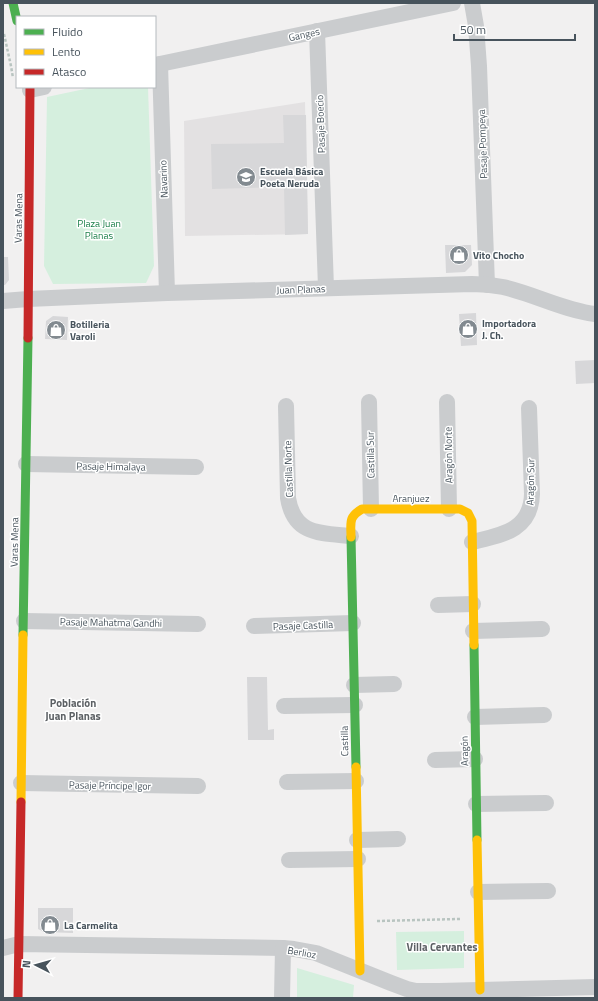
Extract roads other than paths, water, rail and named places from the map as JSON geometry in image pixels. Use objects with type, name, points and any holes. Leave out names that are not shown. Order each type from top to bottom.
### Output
[{"type":"street","points":[[13,3],[16,16]]},
{"type":"street","name":"Ganges","points":[[157,64],[453,3]]},
{"type":"street","name":"Pasaje Pompeya","points":[[472,3],[476,26],[479,66],[488,284]]},
{"type":"street","name":"Pasaje Boecio","points":[[317,31],[326,288]]},
{"type":"street","name":"Navarino","points":[[157,64],[167,293]]},
{"type":"street","name":"Varas Mena","points":[[18,998],[28,299],[35,88]]},
{"type":"street","name":"Juan Planas","points":[[3,301],[167,293],[488,284],[502,286],[573,310],[595,314]]},
{"type":"street","name":"Castilla Sur","points":[[369,402],[371,509]]},
{"type":"street","name":"Aragón Norte","points":[[447,402],[449,509]]},
{"type":"street","name":"Castilla Norte","points":[[286,406],[288,498],[291,511],[299,523],[305,528],[313,531],[351,536]]},
{"type":"street","name":"Aragón Sur","points":[[472,542],[511,531],[518,526],[528,514],[532,494],[529,408]]},
{"type":"street","name":"Pasaje Himalaya","points":[[26,464],[196,468]]},
{"type":"street","name":"Aranjuez","points":[[355,513],[362,509],[460,509],[468,512]]},
{"type":"street","name":"Aragón","points":[[468,512],[472,521],[480,990]]},
{"type":"street","name":"Castilla","points":[[355,513],[351,520],[351,536],[360,971]]},
{"type":"street","points":[[438,606],[473,604]]},
{"type":"street","name":"Pasaje Mahatma Gandhi","points":[[24,621],[198,624]]},
{"type":"street","name":"Pasaje Castilla","points":[[254,626],[353,623]]},
{"type":"street","points":[[473,631],[542,629]]},
{"type":"street","points":[[354,685],[394,684]]},
{"type":"street","points":[[284,706],[355,705]]},
{"type":"street","points":[[475,717],[544,715]]},
{"type":"street","points":[[435,760],[476,759]]},
{"type":"street","points":[[287,782],[356,781]]},
{"type":"street","name":"Pasaje Príncipe Igor","points":[[21,783],[198,786]]},
{"type":"street","points":[[476,804],[546,803]]},
{"type":"street","points":[[357,840],[398,839]]},
{"type":"street","points":[[289,860],[358,859]]},
{"type":"street","points":[[478,892],[548,891]]},
{"type":"street","name":"Berlioz","points":[[3,948],[19,944],[282,948],[316,953],[407,989],[439,995],[480,990],[595,987]]},
{"type":"street","points":[[282,948],[282,998]]},
{"type":"place","name":"Escuela Básica Poeta Neruda","points":[[246,177]]},
{"type":"place","name":"Vito Chocho","points":[[459,255]]},
{"type":"place","name":"Importadora J. Ch.","points":[[468,329]]},
{"type":"place","name":"Botilleria Varoli","points":[[56,330]]},
{"type":"place","name":"La Carmelita","points":[[50,925]]},
{"type":"district","name":"Población Juan Planas","points":[[73,709]]},
{"type":"district","name":"Villa Cervantes","points":[[442,947]]},
{"type":"park label","name":"Plaza Juan Planas","points":[[99,228]]}]
